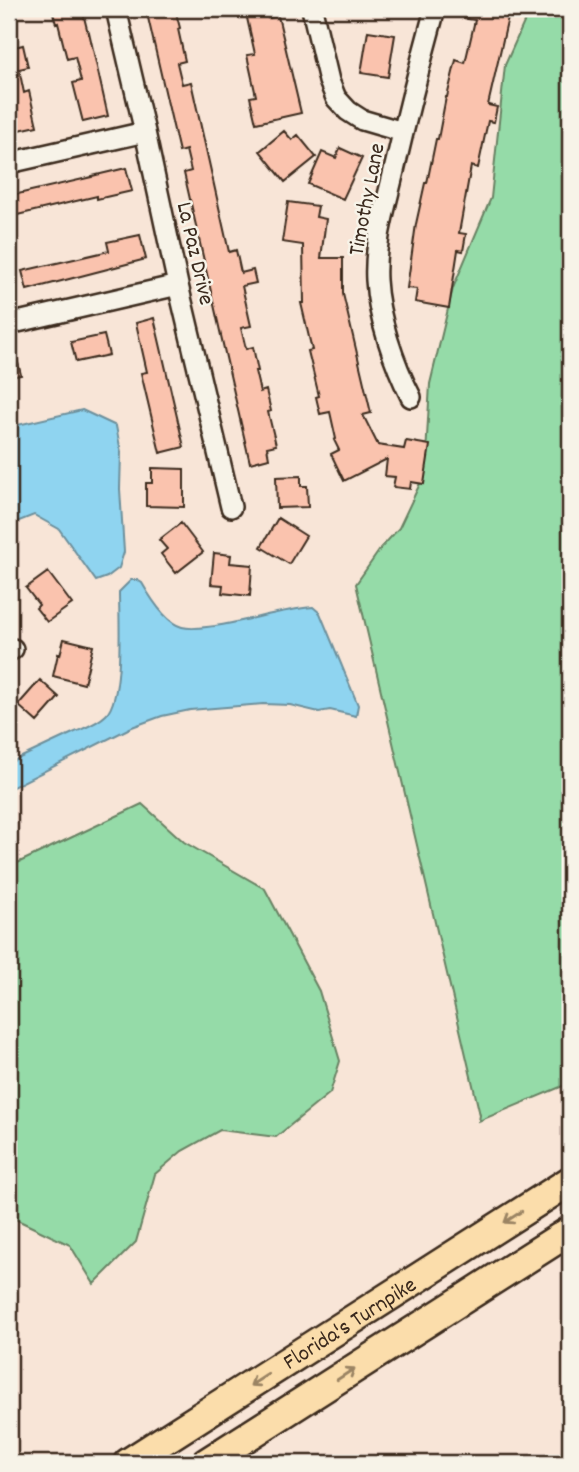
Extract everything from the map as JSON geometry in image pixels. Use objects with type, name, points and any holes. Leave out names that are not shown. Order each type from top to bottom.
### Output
[{"type":"highway","name":"Florida's Turnpike","points":[[128,1463],[570,1181]]},
{"type":"highway","name":"Florida's Turnpike","points":[[206,1463],[570,1231]]},
{"type":"street","name":"La Paz Drive","points":[[116,9],[178,285],[232,507]]},
{"type":"street","points":[[312,9],[329,81],[336,98],[348,111],[362,120],[403,132]]},
{"type":"street","name":"Timothy Lane","points":[[411,397],[397,371],[381,312],[376,283],[376,260],[403,132],[435,9]]},
{"type":"street","points":[[9,163],[145,132]]},
{"type":"street","points":[[9,324],[178,285]]},
{"type":"green space","points":[[530,9],[570,9],[570,1083],[479,1121],[480,1115],[356,584],[399,528],[425,473],[430,384],[453,288],[491,198],[505,65]]},
{"type":"green space","points":[[142,804],[184,842],[265,889],[319,991],[340,1061],[330,1093],[276,1137],[220,1130],[182,1151],[155,1174],[136,1242],[94,1284],[70,1245],[9,1216],[9,867]]},
{"type":"water","points":[[82,410],[116,426],[121,452],[120,489],[124,552],[119,568],[96,581],[59,529],[34,515],[9,525],[9,427]]},
{"type":"water","points":[[131,580],[142,583],[164,615],[176,625],[186,628],[215,626],[313,607],[320,613],[358,705],[356,716],[330,710],[319,712],[290,705],[263,704],[190,710],[162,716],[132,727],[9,789],[9,763],[95,723],[106,715],[112,706],[118,675],[119,592]]},
{"type":"building","points":[[52,9],[82,9],[108,116],[83,122],[73,83],[81,81],[75,57],[67,59]]},
{"type":"building","points":[[146,9],[175,9],[185,61],[177,63],[182,84],[191,82],[229,252],[236,250],[241,273],[253,270],[256,283],[242,286],[251,326],[241,328],[246,349],[253,347],[260,392],[266,390],[276,445],[267,447],[269,458],[250,463],[184,173],[191,171],[186,150],[179,152]]},
{"type":"building","points":[[245,9],[266,9],[268,18],[278,16],[301,113],[256,123],[250,97],[256,96],[247,55],[255,54]]},
{"type":"building","points":[[469,9],[510,9],[488,105],[497,107],[494,122],[488,121],[478,168],[471,166],[459,233],[466,234],[463,251],[458,250],[449,308],[415,302],[417,289],[407,288],[416,224],[446,97],[456,60],[465,63],[475,20],[467,19]]},
{"type":"building","points":[[368,31],[395,35],[388,77],[361,73]]},
{"type":"building","points":[[23,45],[28,67],[19,69],[24,93],[29,91],[37,126],[15,131],[9,105],[9,46]]},
{"type":"building","points":[[284,131],[292,140],[298,135],[316,157],[285,182],[260,151]]},
{"type":"building","points":[[340,148],[362,158],[343,199],[308,184],[322,152],[336,158]]},
{"type":"building","points":[[126,168],[132,191],[97,199],[97,196],[9,217],[9,196]]},
{"type":"building","points":[[288,202],[318,206],[316,217],[326,219],[321,258],[343,258],[343,294],[371,413],[363,415],[378,445],[404,449],[406,441],[430,445],[424,484],[411,482],[410,489],[393,487],[395,477],[385,476],[387,459],[344,481],[331,454],[339,450],[334,440],[336,439],[330,412],[320,414],[316,397],[319,396],[308,351],[312,350],[301,303],[304,303],[303,245],[282,242]]},
{"type":"building","points":[[140,235],[146,259],[27,290],[22,271],[109,251],[107,242]]},
{"type":"building","points":[[154,318],[184,447],[160,453],[141,373],[147,372],[136,323]]},
{"type":"building","points":[[104,335],[109,355],[76,362],[71,342]]},
{"type":"building","points":[[13,342],[21,375],[9,377],[9,343]]},
{"type":"building","points":[[152,468],[184,469],[184,507],[146,506],[146,483],[152,483]]},
{"type":"building","points":[[301,476],[301,486],[307,486],[308,507],[277,508],[276,477]]},
{"type":"building","points":[[278,518],[306,536],[289,564],[261,547]]},
{"type":"building","points":[[181,523],[203,552],[176,573],[161,554],[167,549],[159,540]]},
{"type":"building","points":[[214,553],[231,555],[230,563],[252,565],[250,596],[222,593],[223,585],[211,584]]},
{"type":"building","points":[[48,572],[72,604],[47,622],[36,608],[39,605],[26,588]]},
{"type":"building","points":[[64,639],[93,646],[84,684],[53,676]]},
{"type":"building","points":[[40,680],[59,697],[37,722],[18,705]]},
{"type":"building","points":[[570,1448],[570,1463],[545,1463]]}]
